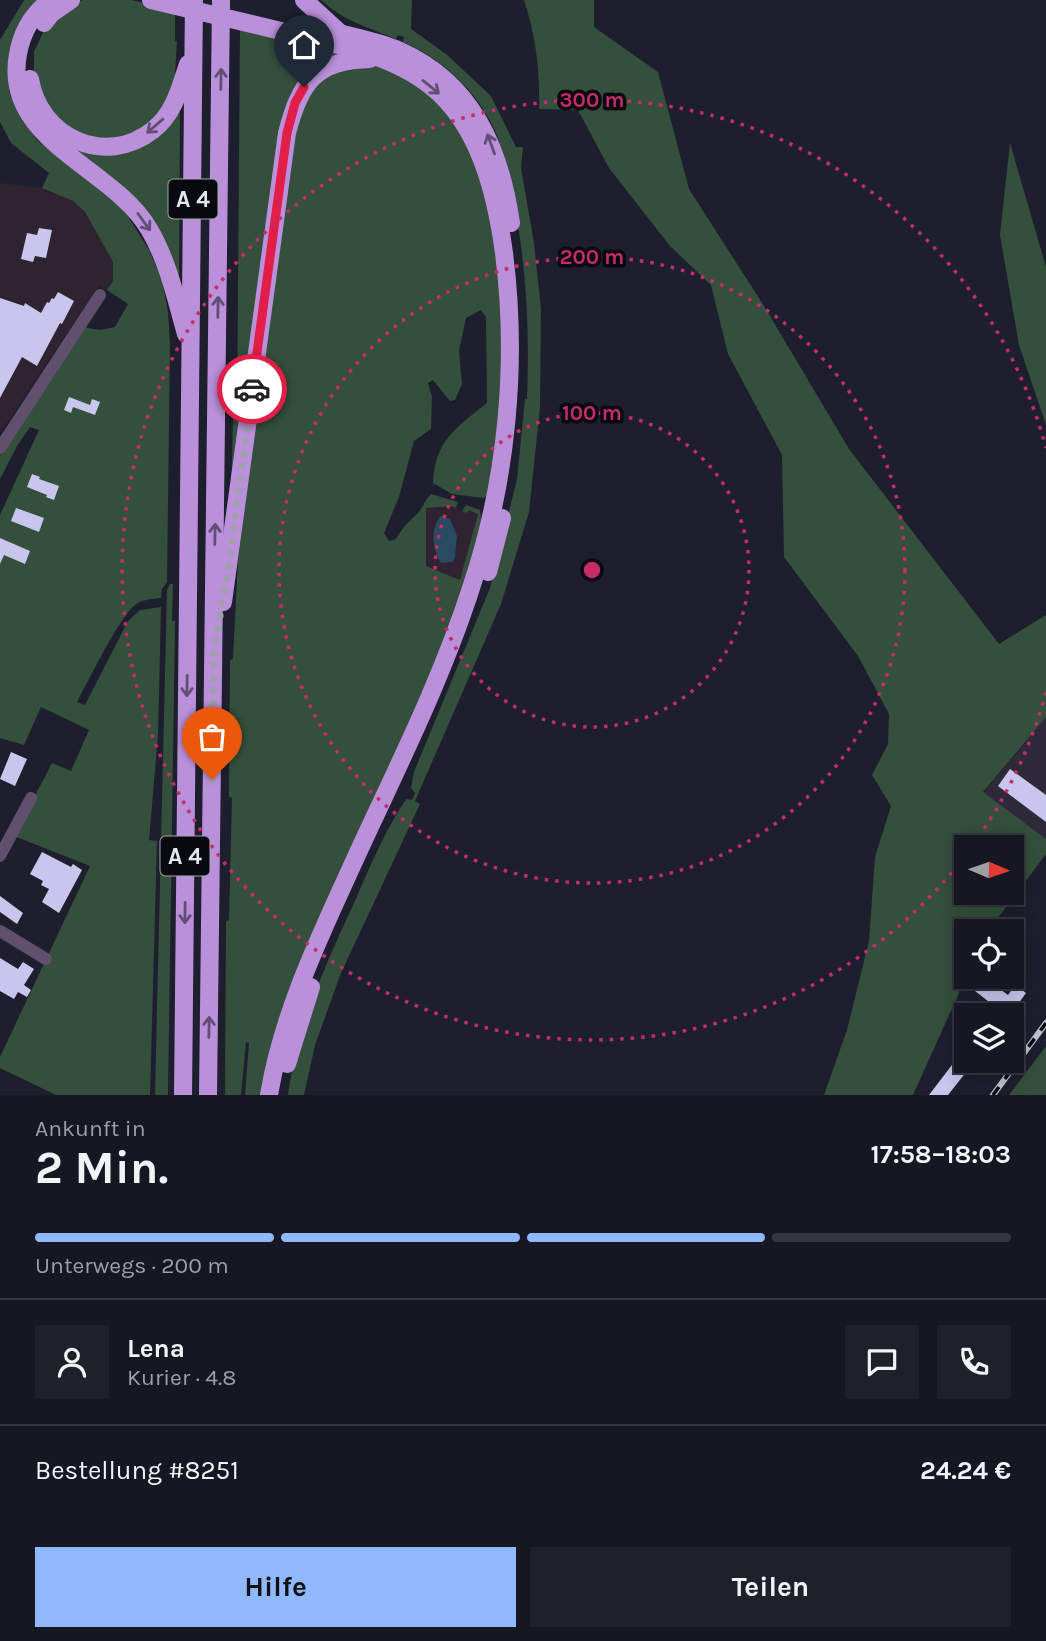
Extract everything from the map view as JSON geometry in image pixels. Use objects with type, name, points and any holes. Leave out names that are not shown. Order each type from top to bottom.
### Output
[{"type":"highway","name":"A 4","points":[[51,0],[30,21],[22,40],[17,68],[21,97],[28,115],[127,201],[149,228],[173,285],[192,355]]},
{"type":"highway","points":[[71,0],[51,14],[39,30],[29,58],[29,70],[33,94],[43,113],[57,128],[78,141],[100,146],[123,144],[136,141],[154,130],[173,107],[194,44]]},
{"type":"highway","points":[[151,0],[352,48],[415,75],[442,96],[462,120],[481,157],[500,225],[509,296],[507,401],[492,508],[472,586],[444,663],[333,907],[290,1010],[269,1095]]},
{"type":"highway","name":"A 4","points":[[183,1095],[194,0]]},
{"type":"highway","points":[[202,0],[340,33],[398,50],[430,67],[452,85],[489,136],[510,216],[521,297],[520,396],[505,499],[484,585],[431,720],[313,981],[289,1057],[281,1095]]},
{"type":"highway","name":"A 4","points":[[208,1095],[221,0]]},
{"type":"highway","points":[[304,0],[340,33]]},
{"type":"highway","points":[[214,651],[229,565],[287,133],[295,103],[316,73],[333,64],[377,58]]},
{"type":"street","points":[[0,448],[100,295]]},
{"type":"street","points":[[0,856],[31,797]]},
{"type":"street","points":[[0,931],[46,959]]},
{"type":"shaded area","points":[[0,183],[42,188],[73,201],[85,212],[115,270],[113,281],[107,290],[99,286],[0,433]]},
{"type":"shaded area","points":[[452,506],[465,513],[469,510],[478,513],[461,580],[426,566],[426,508]]},
{"type":"shaded area","points":[[1046,717],[1046,839],[983,793]]},
{"type":"green space","points":[[24,0],[41,0],[9,91],[22,120],[38,141],[107,193],[127,215],[149,250],[162,280],[168,312],[170,344],[167,582],[162,589],[161,598],[141,602],[128,612],[77,702],[85,705],[128,621],[140,610],[161,607],[158,735],[149,840],[157,841],[150,1095],[56,1095],[0,1068],[0,1057],[90,866],[14,836],[52,763],[71,771],[89,730],[41,707],[24,745],[0,738],[0,515],[39,430],[30,427],[0,479],[0,456],[6,442],[83,327],[100,330],[115,327],[128,304],[107,290],[113,281],[113,262],[85,212],[73,201],[42,188],[49,173],[11,143],[0,122],[0,40]]},
{"type":"green space","points":[[131,0],[175,10],[177,41],[174,91],[145,130],[100,141],[61,126],[34,84],[34,52],[47,24],[76,2]]},
{"type":"green space","points":[[321,0],[412,0],[411,29],[446,54],[491,96],[516,147],[523,147],[521,168],[534,243],[541,309],[540,407],[529,512],[501,604],[415,801],[420,804],[341,973],[315,1045],[304,1095],[288,1095],[298,1045],[323,972],[385,836],[406,799],[412,800],[415,793],[411,788],[414,772],[490,588],[517,479],[527,399],[528,344],[523,261],[509,180],[493,126],[473,95],[441,64],[403,42],[404,37],[398,35],[396,39],[356,23]]},
{"type":"green space","points":[[524,0],[594,0],[594,27],[658,72],[689,189],[764,306],[849,449],[999,644],[1046,615],[1046,717],[983,792],[1046,839],[1046,854],[1024,883],[1024,835],[954,835],[954,905],[1008,905],[997,919],[954,919],[954,989],[959,989],[959,993],[913,1095],[824,1095],[847,1030],[869,941],[875,857],[891,806],[872,775],[888,744],[889,714],[858,656],[784,557],[782,455],[728,354],[711,285],[670,246],[609,168],[578,110],[539,109],[539,81],[532,27]]},
{"type":"green space","points":[[240,27],[347,53],[306,77],[231,500],[233,417],[237,417]]},
{"type":"green space","points":[[367,63],[396,74],[437,101],[466,138],[481,176],[491,219],[502,314],[502,363],[494,455],[487,495],[484,498],[452,494],[433,483],[438,456],[449,436],[487,403],[486,317],[481,310],[466,318],[459,351],[462,384],[455,400],[450,401],[433,380],[428,383],[432,397],[431,429],[414,441],[399,497],[384,533],[389,541],[396,539],[431,494],[458,502],[456,508],[426,508],[426,566],[460,580],[478,514],[469,510],[466,513],[462,511],[466,505],[480,510],[482,524],[458,605],[263,1095],[245,1095],[249,1043],[246,1042],[241,1095],[225,1095],[226,921],[229,920],[232,798],[229,797],[230,660],[233,659],[238,560],[245,499],[294,121],[319,76]]},
{"type":"green space","points":[[180,104],[179,282],[169,258],[63,141],[110,150]]},
{"type":"green space","points":[[1010,143],[1046,267],[1046,425],[1019,345],[1000,235]]},
{"type":"green space","points":[[170,584],[173,584],[172,621],[175,621],[168,1095],[155,1095],[167,590]]},
{"type":"green space","points":[[1046,1046],[1046,1095],[1009,1095]]},
{"type":"water","points":[[441,516],[450,519],[457,536],[452,562],[441,563],[436,552],[434,533]]},
{"type":"building","points":[[39,228],[52,230],[46,258],[35,256],[33,262],[21,259],[27,233],[37,235]]},
{"type":"building","points":[[58,292],[74,301],[62,324],[60,323],[37,366],[22,357],[0,398],[0,298],[24,306],[25,303],[41,313],[47,302],[54,299]]},
{"type":"building","points":[[69,397],[90,405],[92,399],[100,402],[95,415],[73,407],[71,413],[64,410]]},
{"type":"building","points":[[32,474],[59,486],[54,500],[27,487]]},
{"type":"building","points":[[16,508],[44,518],[39,532],[11,521]]},
{"type":"building","points":[[0,538],[30,551],[25,564],[4,555],[0,564]]},
{"type":"building","points":[[11,752],[27,759],[15,786],[0,779]]},
{"type":"building","points":[[1010,769],[1046,795],[1046,822],[998,786]]},
{"type":"building","points":[[42,852],[82,870],[59,913],[42,902],[49,889],[41,885],[43,881],[30,874]]},
{"type":"building","points":[[0,896],[23,913],[17,924],[0,912]]},
{"type":"building","points":[[0,958],[18,969],[23,962],[34,969],[24,985],[31,990],[27,997],[18,992],[14,999],[0,991]]},
{"type":"building","points":[[1000,989],[1008,995],[1012,989],[1020,989],[1026,993],[1019,1003],[990,1003],[975,991]]},
{"type":"building","points":[[954,1062],[954,1073],[965,1073],[948,1095],[929,1095]]},
{"type":"railway","points":[[993,1095],[1046,1023]]},
{"type":"way so far","points":[[212,779],[214,651],[229,565],[252,389]]},
{"type":"route","points":[[252,389],[287,133],[295,103],[304,87]]}]
